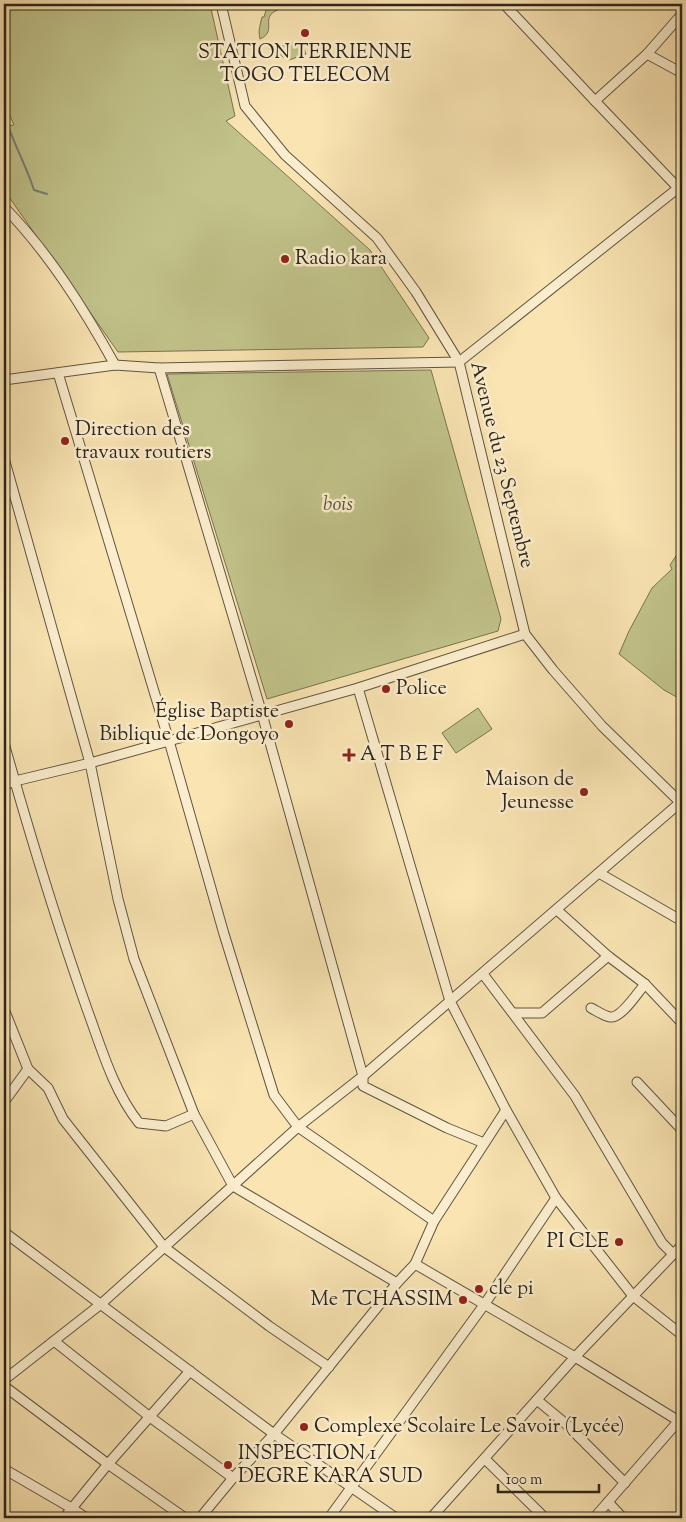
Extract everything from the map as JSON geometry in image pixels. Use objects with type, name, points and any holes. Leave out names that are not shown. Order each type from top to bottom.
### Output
[{"type":"street","name":"Avenue du 23 Septembre","points":[[221,4],[245,106],[285,156],[376,238],[416,292],[459,362],[524,634],[552,670],[602,726],[682,802]]},
{"type":"street","points":[[4,380],[115,365],[159,368],[459,362],[681,188],[595,102],[504,4]]},
{"type":"street","points":[[595,102],[647,54],[682,14]]},
{"type":"street","points":[[647,54],[682,73]]},
{"type":"street","points":[[4,207],[55,269],[89,318],[115,365]]},
{"type":"street","points":[[159,368],[262,714],[363,1076],[363,1086],[447,1128],[484,1143]]},
{"type":"street","points":[[58,373],[169,741],[224,934],[274,1095],[298,1127],[434,1221]]},
{"type":"street","points":[[4,458],[90,763],[118,899],[134,959],[194,1114],[233,1186],[397,1283]]},
{"type":"street","points":[[4,785],[90,763],[358,688],[524,634]]},
{"type":"street","points":[[358,688],[450,1001],[506,1110],[556,1198],[633,1296],[682,1335]]},
{"type":"street","points":[[4,743],[63,939],[108,1066],[130,1111],[139,1122],[166,1126],[194,1114]]},
{"type":"street","points":[[4,1380],[101,1304],[298,1127],[363,1076],[682,802]]},
{"type":"street","points":[[599,874],[682,921]]},
{"type":"street","points":[[557,910],[608,956],[645,984],[682,1023]]},
{"type":"street","points":[[513,1013],[542,1013],[608,956]]},
{"type":"street","points":[[483,974],[575,1096],[662,1243],[673,1254]]},
{"type":"street","points":[[591,1008],[609,1017],[616,1016],[645,984]]},
{"type":"street","points":[[4,1009],[28,1069],[48,1088],[63,1119],[164,1248],[269,1326],[329,1367]]},
{"type":"street","points":[[4,1102],[28,1069]]},
{"type":"street","points":[[637,1082],[682,1130]]},
{"type":"street","points":[[200,1518],[233,1478],[274,1434],[397,1283],[415,1264],[434,1221],[506,1110]]},
{"type":"street","points":[[329,1518],[484,1305],[556,1198]]},
{"type":"street","points":[[4,1232],[274,1434],[396,1518]]},
{"type":"street","points":[[431,1518],[575,1357],[682,1245]]},
{"type":"street","points":[[415,1264],[681,1420],[594,1518]]},
{"type":"street","points":[[54,1341],[233,1478]]},
{"type":"street","points":[[64,1518],[108,1464],[190,1371]]},
{"type":"street","points":[[4,1386],[108,1464],[185,1518]]},
{"type":"street","points":[[538,1400],[566,1424],[625,1483]]},
{"type":"street","points":[[484,1459],[545,1518]]},
{"type":"street","points":[[4,1469],[86,1518]]},
{"type":"street","points":[[608,1502],[623,1518]]},
{"type":"green space","points":[[4,4],[210,4],[235,116],[226,121],[370,250],[429,338],[423,347],[118,352],[4,190],[4,126],[14,125],[4,102]]},
{"type":"green space","points":[[268,4],[286,5],[271,15],[268,31],[260,39],[259,31],[262,17],[264,17]]},
{"type":"green space","points":[[301,41],[306,54],[289,60],[269,49],[272,44],[274,48]]},
{"type":"green space","name":"bois","points":[[431,370],[501,619],[498,631],[267,699],[167,374]]},
{"type":"green space","points":[[682,547],[682,700],[664,690],[619,654],[652,588],[672,569],[670,565]]},
{"type":"green space","points":[[478,708],[492,729],[456,753],[442,733]]},
{"type":"waterway","points":[[4,118],[34,190],[47,194]]},
{"type":"place","name":"STATION TERRIENNE TOGO TELECOM","points":[[305,33]]},
{"type":"place","name":"Radio kara","points":[[285,259]]},
{"type":"place","name":"Direction des travaux routiers","points":[[65,441]]},
{"type":"place","name":"Police","points":[[386,689]]},
{"type":"place","name":"Église Baptiste Biblique de Dongoyo","points":[[289,724]]},
{"type":"place","name":"A T B E F","points":[[349,755]]},
{"type":"place","name":"Maison de Jeunesse","points":[[584,792]]},
{"type":"place","name":"PI CLE","points":[[619,1242]]},
{"type":"place","name":"cle pi","points":[[479,1289]]},
{"type":"place","name":"Me TCHASSIM","points":[[463,1300]]},
{"type":"place","name":"Complexe Scolaire Le Savoir (Lycée)","points":[[304,1427]]},
{"type":"place","name":"INSPECTION 1 DEGRE KARA SUD","points":[[228,1465]]}]
